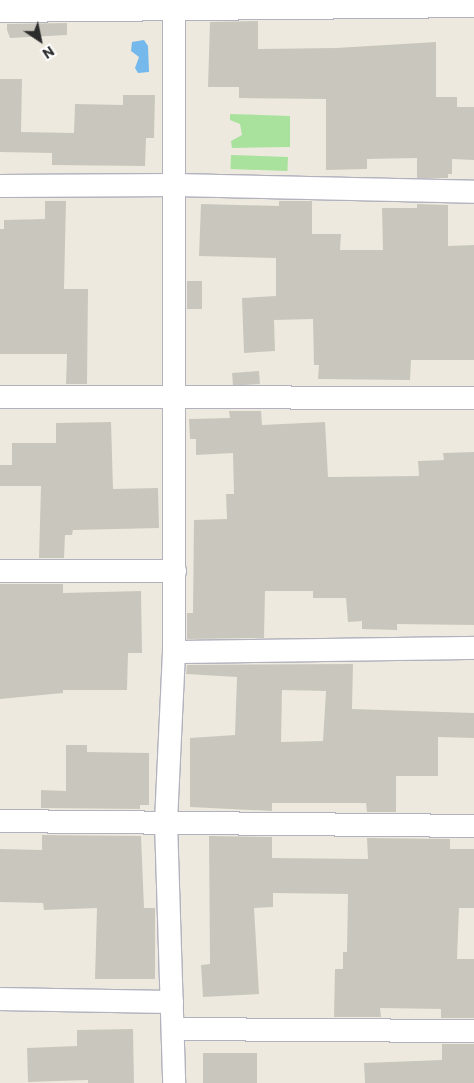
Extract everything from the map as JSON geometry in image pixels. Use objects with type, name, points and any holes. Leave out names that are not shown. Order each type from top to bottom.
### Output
[{"type":"street","points":[[0,11],[174,5],[474,6]]},
{"type":"street","points":[[174,5],[176,185],[175,571],[174,652],[166,822],[174,1029],[174,1083]]},
{"type":"street","points":[[0,186],[176,185],[474,192]]},
{"type":"street","points":[[0,397],[474,398]]},
{"type":"street","points":[[0,571],[175,571]]},
{"type":"street","points":[[174,652],[474,648]]},
{"type":"street","points":[[0,821],[474,826]]},
{"type":"street","points":[[0,999],[172,1002]]},
{"type":"street","points":[[174,1029],[474,1031]]},
{"type":"green space","points":[[230,114],[290,116],[290,147],[232,148],[231,141],[242,135],[240,124],[230,120]]},
{"type":"green space","points":[[231,155],[288,157],[287,171],[231,169]]},
{"type":"water","points":[[144,40],[148,46],[149,72],[138,73],[135,68],[139,57],[131,51],[132,42]]},
{"type":"building","points":[[258,21],[258,49],[336,48],[436,42],[436,97],[457,97],[457,107],[474,107],[474,160],[452,159],[452,174],[448,174],[448,178],[417,178],[417,158],[367,159],[367,169],[326,170],[326,99],[239,98],[239,87],[208,87],[210,22]]},
{"type":"building","points":[[67,23],[67,35],[10,38],[7,30],[7,24]]},
{"type":"building","points":[[0,79],[22,79],[21,132],[74,133],[75,104],[123,105],[123,95],[155,95],[154,138],[146,138],[145,166],[52,165],[52,153],[0,152]]},
{"type":"building","points":[[45,201],[66,201],[64,289],[88,289],[87,384],[66,384],[67,354],[0,354],[0,229],[4,229],[4,220],[45,219]]},
{"type":"building","points":[[279,201],[312,201],[312,234],[341,234],[340,250],[383,250],[382,208],[417,208],[417,204],[448,205],[448,246],[474,245],[474,360],[411,360],[410,380],[318,379],[319,365],[314,365],[313,319],[274,320],[275,351],[244,353],[242,298],[276,296],[276,258],[199,256],[201,204],[279,206]]},
{"type":"building","points":[[187,281],[202,281],[202,309],[187,309]]},
{"type":"building","points":[[259,371],[260,384],[233,386],[232,373]]},
{"type":"building","points":[[229,411],[261,411],[262,425],[325,422],[328,477],[419,476],[418,461],[444,460],[443,453],[474,452],[474,625],[397,624],[397,630],[362,629],[362,621],[348,622],[346,598],[313,598],[313,591],[265,591],[264,638],[187,639],[187,613],[193,613],[194,520],[227,519],[226,494],[234,494],[233,453],[196,455],[196,439],[190,439],[189,419],[230,418]]},
{"type":"building","points":[[111,422],[113,489],[158,488],[159,528],[73,530],[72,535],[65,535],[64,558],[39,558],[41,486],[0,486],[0,465],[12,465],[12,443],[56,443],[56,423]]},
{"type":"building","points":[[0,584],[63,584],[63,593],[141,591],[142,653],[128,653],[127,690],[63,690],[63,693],[0,699]]},
{"type":"building","points":[[353,664],[352,709],[474,713],[474,738],[438,737],[438,776],[396,776],[396,812],[367,812],[366,803],[272,803],[272,811],[190,807],[190,738],[235,735],[237,677],[186,674],[187,665]],"holes":[[[282,690],[326,691],[323,741],[281,742]]]},
{"type":"building","points":[[66,745],[87,745],[87,752],[149,753],[149,805],[140,805],[140,809],[41,808],[41,790],[66,791]]},
{"type":"building","points":[[42,835],[141,836],[144,908],[155,908],[155,979],[95,979],[97,908],[44,910],[43,903],[0,902],[0,849],[42,850]]},
{"type":"building","points":[[209,836],[272,837],[272,858],[368,859],[367,838],[450,839],[450,849],[474,849],[474,908],[459,908],[457,959],[474,959],[474,1018],[441,1018],[441,1009],[380,1008],[381,1017],[334,1017],[335,969],[343,969],[343,952],[347,952],[348,894],[273,893],[273,907],[254,908],[259,994],[203,997],[201,965],[210,964]]},
{"type":"building","points":[[133,1029],[134,1083],[88,1083],[88,1080],[28,1082],[27,1048],[77,1046],[77,1030]]},
{"type":"building","points":[[442,1044],[474,1044],[474,1083],[365,1083],[364,1063],[442,1060]]},
{"type":"building","points":[[203,1053],[257,1053],[257,1083],[203,1083]]}]
